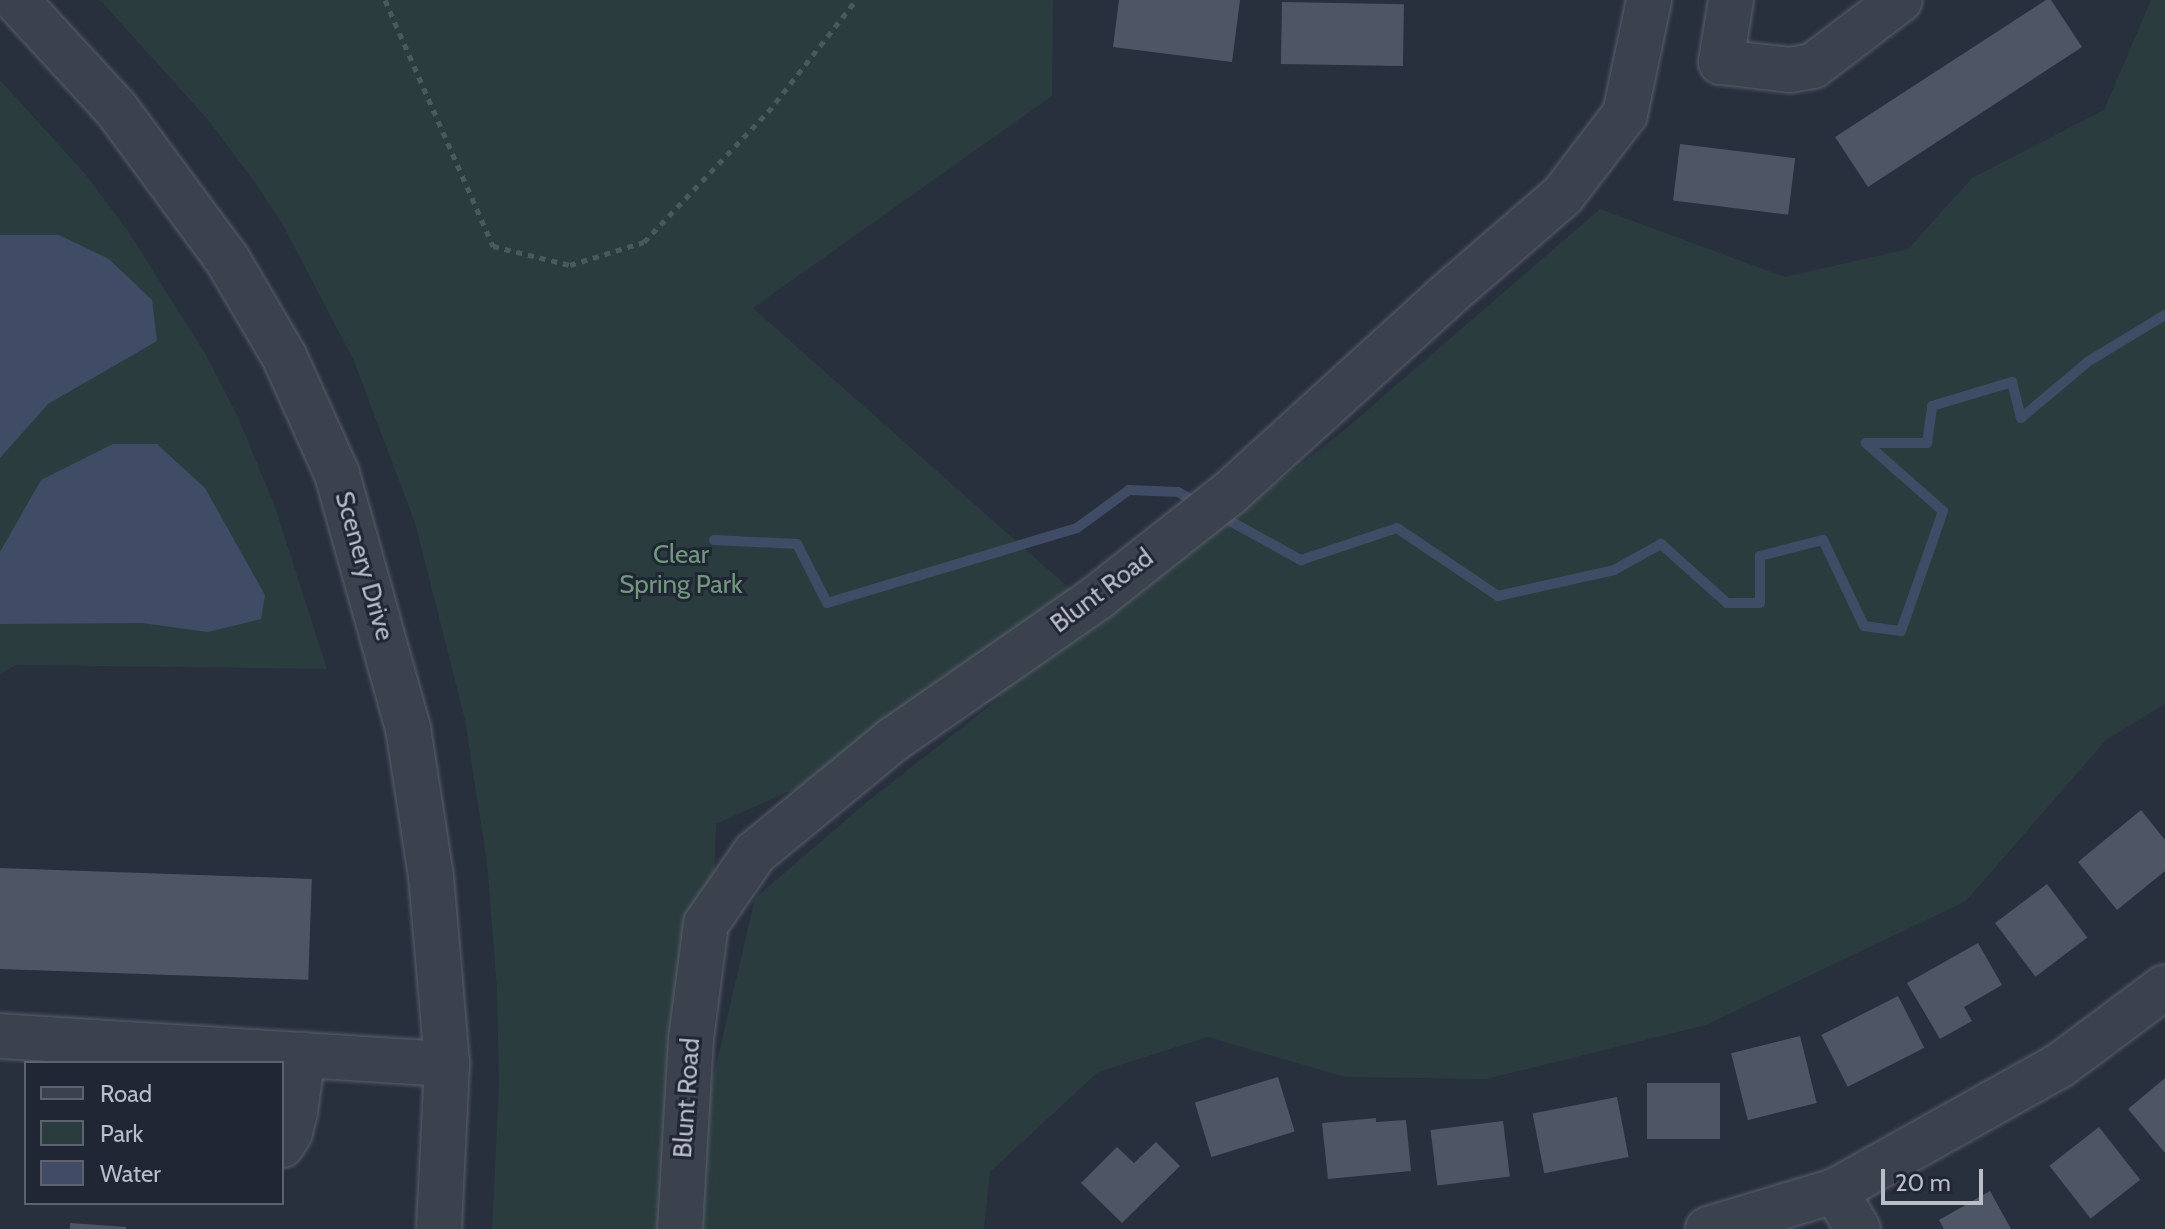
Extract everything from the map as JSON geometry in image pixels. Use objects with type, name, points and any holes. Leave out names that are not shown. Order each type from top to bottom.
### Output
[{"type":"street","name":"Scenery Drive","points":[[16,0],[117,110],[227,259],[284,356],[337,474],[408,728],[431,876],[447,1064],[439,1229]]},
{"type":"street","name":"Blunt Road","points":[[680,1229],[691,1039],[706,924],[755,853],[894,739],[1098,597],[1228,495],[1444,298],[1563,195],[1625,114],[1649,0]]},
{"type":"street","points":[[1731,0],[1721,62],[1790,70],[1813,66],[1900,0]]},
{"type":"street","points":[[1708,1229],[1835,1191],[2059,1066],[2165,987]]},
{"type":"street","points":[[0,1036],[63,1052],[303,1055],[447,1064]]},
{"type":"street","points":[[284,1142],[295,1112],[303,1055]]},
{"type":"street","points":[[1835,1191],[1858,1229]]},
{"type":"path","points":[[385,0],[493,246],[570,265],[644,242],[768,112],[856,0]]},
{"type":"green space","name":"Clear Spring Park","points":[[100,0],[1053,0],[1052,96],[753,308],[1103,618],[1343,431],[1600,209],[1785,277],[1908,249],[1972,178],[2104,110],[2151,0],[2165,0],[2165,704],[2106,740],[1966,901],[1706,1025],[1486,1079],[1345,1077],[1208,1037],[1098,1072],[990,1172],[984,1229],[492,1229],[499,1085],[497,990],[487,863],[465,720],[415,523],[354,361],[285,229],[257,185],[209,121]],"holes":[[[1002,696],[867,802],[755,898],[706,1109],[716,824]]]},
{"type":"green space","points":[[0,80],[86,175],[128,231],[206,355],[238,417],[275,507],[327,669],[16,665],[0,674]]},
{"type":"water","points":[[0,235],[59,235],[109,259],[152,300],[157,341],[48,404],[0,458]]},
{"type":"water","points":[[113,444],[157,444],[205,488],[265,595],[261,619],[208,632],[142,623],[0,624],[0,552],[41,480]]},
{"type":"building","points":[[1119,0],[1240,0],[1232,62],[1113,47]]},
{"type":"building","points":[[2046,0],[2051,0],[2082,47],[1868,187],[1835,137]]},
{"type":"building","points":[[1282,2],[1404,4],[1403,66],[1281,64]]},
{"type":"building","points":[[1680,144],[1795,158],[1788,215],[1673,201]]},
{"type":"building","points":[[2141,810],[2165,840],[2165,871],[2117,910],[2078,862]]},
{"type":"building","points":[[0,868],[312,879],[308,980],[0,969]]},
{"type":"building","points":[[2047,884],[2087,938],[2035,977],[1995,923]]},
{"type":"building","points":[[1978,943],[2002,985],[1964,1007],[1972,1021],[1940,1039],[1907,983]]},
{"type":"building","points":[[1898,996],[1924,1048],[1848,1087],[1821,1035]]},
{"type":"building","points":[[1800,1036],[1817,1103],[1748,1120],[1731,1053]]},
{"type":"building","points":[[1278,1077],[1295,1132],[1211,1157],[1195,1102]]},
{"type":"building","points":[[2165,1078],[2165,1153],[2128,1109]]},
{"type":"building","points":[[1647,1083],[1720,1083],[1720,1139],[1647,1139]]},
{"type":"building","points":[[1617,1097],[1629,1157],[1544,1173],[1533,1113]]},
{"type":"building","points":[[1376,1118],[1376,1122],[1406,1120],[1411,1171],[1328,1179],[1322,1123]]},
{"type":"building","points":[[1503,1121],[1510,1177],[1437,1185],[1431,1130]]},
{"type":"building","points":[[2099,1127],[2140,1180],[2091,1219],[2049,1166]]},
{"type":"building","points":[[1156,1142],[1180,1166],[1122,1223],[1081,1183],[1117,1147],[1134,1163]]},
{"type":"building","points":[[1990,1191],[2011,1229],[1944,1229],[1939,1220]]},
{"type":"building","points":[[70,1223],[126,1227],[126,1229],[70,1229]]},
{"type":"waterway","points":[[1219,515],[1301,560],[1397,528],[1498,596],[1614,570],[1661,544],[1727,603],[1760,603],[1760,556],[1823,540],[1864,626],[1901,631],[1943,511],[1866,443],[1927,443],[1932,406],[2012,382],[2021,418],[2089,361],[2165,315]]},
{"type":"waterway","points":[[714,540],[797,544],[827,603],[1077,528],[1129,490],[1178,492],[1198,503]]}]
